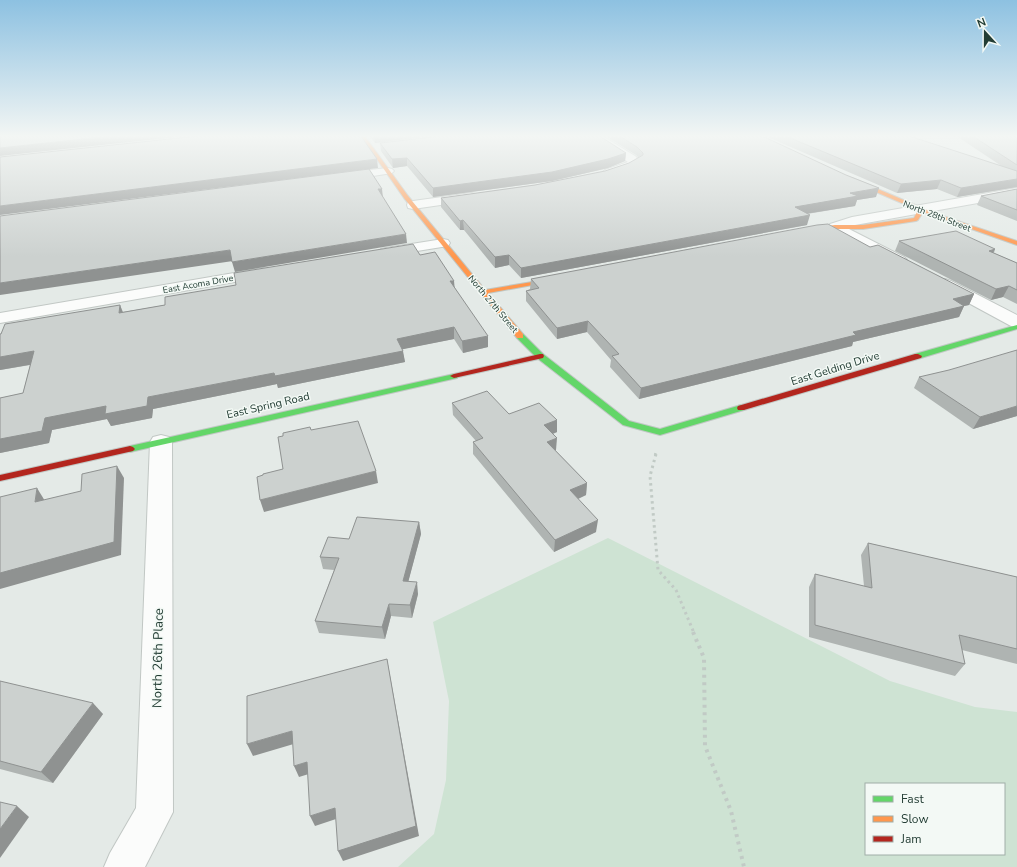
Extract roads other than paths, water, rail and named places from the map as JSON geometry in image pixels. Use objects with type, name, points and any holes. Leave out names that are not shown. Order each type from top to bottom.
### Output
[{"type":"street","points":[[331,178],[352,175]]},
{"type":"street","name":"North 27th Street","points":[[391,175],[412,205],[512,328],[540,356],[626,423],[660,432]]},
{"type":"street","name":"North 28th Street","points":[[841,175],[921,210],[982,233],[1017,243]]},
{"type":"street","points":[[791,233],[835,227],[852,221],[1017,192]]},
{"type":"street","points":[[412,205],[480,195]]},
{"type":"street","points":[[835,227],[911,266]]},
{"type":"street","points":[[373,254],[443,243]]},
{"type":"street","name":"East Acoma Drive","points":[[0,318],[280,270]]},
{"type":"street","points":[[483,292],[566,276]]},
{"type":"street","points":[[932,278],[1017,322]]},
{"type":"street","name":"East Gelding Drive","points":[[660,432],[1017,327]]},
{"type":"street","name":"East Spring Road","points":[[0,478],[540,356]]},
{"type":"street","name":"North 26th Place","points":[[124,867],[154,812],[161,442]]}]
